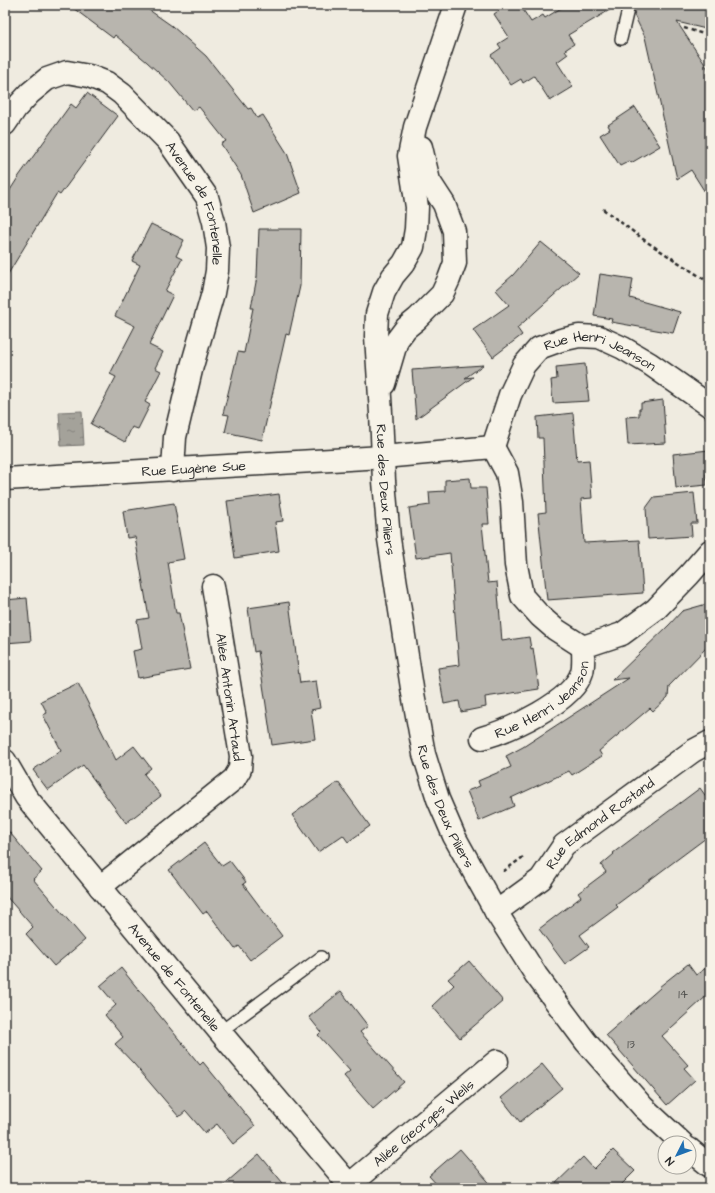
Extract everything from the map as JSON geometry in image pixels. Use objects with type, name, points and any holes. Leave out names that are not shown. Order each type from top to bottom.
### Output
[{"type":"street","name":"Rue des Deux Piliers","points":[[456,5],[416,127],[409,156],[417,207],[413,247],[404,264],[393,276],[384,292],[377,314],[376,336],[389,539],[412,688],[424,754],[438,799],[454,836],[496,912],[536,975],[586,1042],[643,1107],[673,1135]]},
{"type":"street","name":"Avenue de Fontenelle","points":[[5,124],[25,98],[47,79],[67,72],[89,76],[107,83],[122,94],[138,110],[168,142],[206,197],[214,222],[218,248],[217,271],[213,293],[192,366],[175,437],[173,470]]},
{"type":"street","name":"Rue des Deux Piliers","points":[[380,398],[397,340],[406,328],[442,294],[450,280],[455,263],[454,232],[444,204],[429,181],[416,127]]},
{"type":"street","name":"Rue Henri Jeanson","points":[[583,647],[555,629],[540,616],[522,596],[516,565],[512,502],[507,473],[493,447],[510,395],[524,365],[540,348],[561,340],[579,336],[599,337],[623,348],[650,364],[710,406]]},
{"type":"street","points":[[383,457],[493,447]]},
{"type":"street","name":"Rue Eugène Sue","points":[[5,479],[383,457]]},
{"type":"street","name":"Rue Henri Jeanson","points":[[583,647],[622,634],[656,609],[710,551]]},
{"type":"street","name":"Allée Antonin Artaud","points":[[100,887],[234,779],[240,768],[241,756],[213,586]]},
{"type":"street","name":"Rue Henri Jeanson","points":[[482,738],[524,721],[555,704],[575,684],[582,672],[583,647]]},
{"type":"street","name":"Rue Edmond Rostand","points":[[496,912],[541,879],[564,845],[693,751],[710,742]]},
{"type":"street","name":"Avenue de Fontenelle","points":[[5,761],[26,797],[220,1032],[350,1186]]},
{"type":"street","name":"Allée Georges Wells","points":[[350,1186],[497,1061]]},
{"type":"street","points":[[697,1156],[710,1166]]},
{"type":"lane","points":[[621,39],[629,5]]},
{"type":"lane","points":[[220,1032],[321,957]]},
{"type":"path","points":[[684,28],[710,36]]},
{"type":"path","points":[[603,209],[647,242],[710,283]]},
{"type":"water","points":[[82,411],[84,445],[61,446],[59,412]]},
{"type":"building","points":[[69,5],[142,5],[172,26],[206,56],[248,109],[251,108],[257,118],[263,115],[287,153],[301,193],[254,213],[241,175],[221,144],[226,141],[199,107],[193,111],[169,82],[147,62],[115,35],[113,38]]},
{"type":"building","points":[[507,5],[520,5],[531,22],[543,15],[545,18],[566,5],[618,5],[568,35],[574,44],[565,50],[568,54],[557,62],[573,87],[550,101],[534,76],[523,83],[521,79],[511,85],[491,55],[501,48],[498,44],[509,37],[494,14]]},
{"type":"building","points":[[645,5],[710,5],[710,30],[677,22],[710,72],[710,200],[691,170],[677,179],[645,37],[634,15],[636,7],[645,7]]},
{"type":"building","points":[[87,93],[118,116],[60,195],[57,193],[5,279],[5,198],[71,104],[76,108]]},
{"type":"building","points":[[635,107],[660,146],[631,163],[630,161],[620,166],[600,135],[610,129],[608,125]]},
{"type":"building","points":[[151,224],[184,240],[176,256],[182,259],[165,291],[173,295],[149,345],[163,352],[155,368],[161,371],[145,402],[150,405],[138,429],[132,427],[125,442],[91,424],[116,377],[110,374],[135,326],[115,316],[140,265],[132,261]]},
{"type":"building","points":[[259,229],[301,229],[300,286],[289,335],[286,334],[262,440],[225,432],[229,415],[223,414],[238,352],[244,353],[253,308],[251,308],[257,277]]},
{"type":"building","points":[[541,242],[579,273],[517,328],[522,335],[493,357],[473,330],[509,305],[496,290],[513,275]]},
{"type":"building","points":[[600,274],[633,279],[630,298],[680,312],[673,333],[611,322],[612,319],[594,316]]},
{"type":"building","points":[[585,364],[589,401],[553,403],[551,380],[557,379],[556,367]]},
{"type":"building","points":[[483,365],[465,378],[473,377],[416,419],[412,370]]},
{"type":"building","points":[[663,400],[666,443],[628,445],[626,417],[639,416],[641,403]]},
{"type":"building","points":[[573,413],[577,461],[589,460],[592,498],[581,499],[584,543],[639,540],[643,593],[547,600],[538,513],[546,512],[543,438],[538,438],[537,417]]},
{"type":"building","points":[[709,450],[710,474],[706,474],[707,485],[676,488],[673,454]]},
{"type":"building","points":[[470,478],[471,488],[486,488],[489,524],[482,524],[488,583],[497,582],[502,641],[529,637],[531,649],[533,648],[539,689],[485,697],[486,707],[461,712],[459,701],[444,704],[438,668],[459,665],[450,553],[416,558],[409,508],[430,505],[429,492],[445,491],[445,480]]},
{"type":"building","points":[[694,493],[697,523],[691,523],[692,536],[648,539],[646,508],[654,497]]},
{"type":"building","points":[[279,494],[283,521],[275,522],[279,551],[235,558],[227,501]]},
{"type":"building","points":[[174,503],[184,559],[168,562],[176,613],[179,613],[190,669],[138,678],[133,651],[142,649],[137,620],[149,618],[135,537],[127,538],[123,511]]},
{"type":"building","points":[[27,598],[31,641],[5,643],[5,600]]},
{"type":"building","points":[[289,602],[300,683],[316,681],[320,708],[311,710],[315,739],[272,745],[258,651],[254,652],[248,608]]},
{"type":"building","points":[[710,603],[710,644],[669,686],[668,697],[653,711],[650,708],[599,751],[602,756],[572,775],[569,771],[511,798],[514,806],[479,821],[467,791],[480,786],[478,781],[511,767],[506,756],[523,747],[629,678],[612,680],[682,611]]},
{"type":"building","points":[[78,683],[116,760],[134,746],[151,768],[144,774],[161,796],[126,823],[83,765],[48,790],[33,770],[61,750],[43,715],[47,713],[41,701]]},
{"type":"building","points":[[338,782],[370,826],[348,842],[343,835],[318,852],[292,815]]},
{"type":"building","points":[[700,788],[710,802],[710,835],[616,905],[618,907],[580,935],[589,947],[565,964],[539,929],[581,897],[578,893],[606,872],[601,865],[614,854],[613,853]]},
{"type":"building","points":[[5,827],[42,871],[33,879],[85,940],[54,966],[26,934],[33,927],[5,895]]},
{"type":"building","points":[[204,843],[222,866],[230,861],[246,882],[243,884],[282,936],[250,960],[239,946],[235,949],[207,911],[203,914],[169,870]]},
{"type":"building","points":[[469,961],[503,1001],[460,1038],[432,1006],[454,985],[448,979]]},
{"type":"building","points":[[688,964],[696,975],[710,965],[710,993],[662,1036],[688,1065],[684,1068],[695,1080],[667,1105],[606,1035],[660,988],[659,987]]},
{"type":"building","points":[[121,968],[200,1065],[203,1062],[255,1126],[233,1144],[217,1124],[205,1133],[186,1111],[179,1117],[115,1044],[123,1037],[105,1015],[116,1005],[100,986]]},
{"type":"building","points":[[341,991],[368,1026],[360,1032],[404,1082],[373,1109],[344,1076],[350,1071],[318,1035],[321,1032],[309,1017]]},
{"type":"building","points":[[542,1064],[562,1088],[520,1122],[501,1098]]},
{"type":"building","points":[[460,1149],[494,1188],[440,1188],[429,1176]]},
{"type":"building","points":[[613,1150],[635,1171],[618,1188],[551,1188],[583,1157],[594,1169]]},
{"type":"building","points":[[259,1154],[287,1188],[220,1188]]}]
